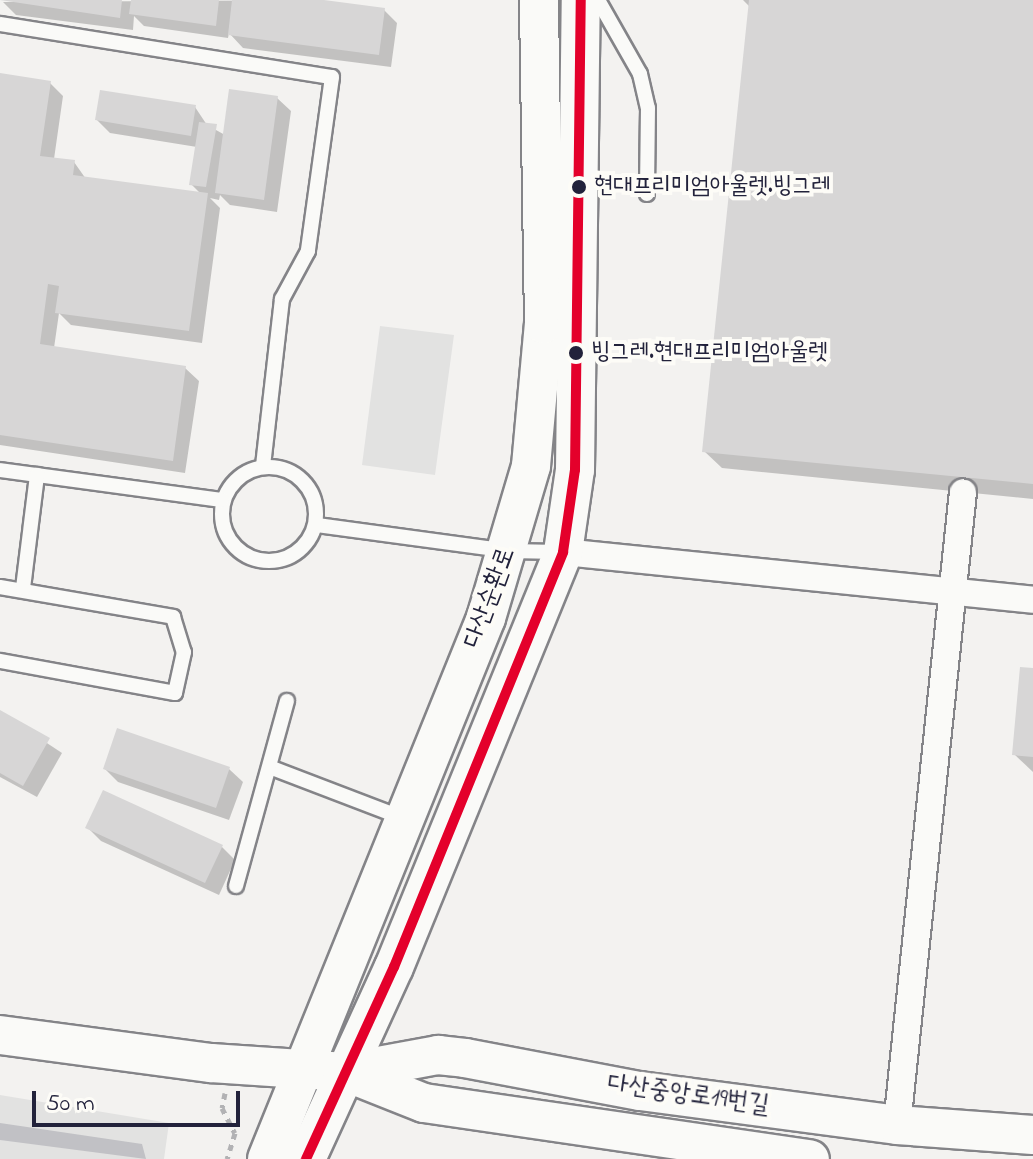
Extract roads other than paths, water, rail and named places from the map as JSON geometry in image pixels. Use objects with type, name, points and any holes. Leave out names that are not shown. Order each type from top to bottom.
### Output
[{"type":"street","name":"다산순환로","points":[[267,1159],[510,551],[531,466],[544,324],[539,0]]},
{"type":"street","name":"다산순환로","points":[[306,1159],[346,1072],[563,552],[575,470],[581,0]]},
{"type":"street","points":[[897,1125],[963,492]]},
{"type":"street","points":[[563,552],[1033,600]]},
{"type":"street","name":"다산중앙로19번길","points":[[0,1035],[230,1065],[346,1072],[438,1055],[640,1091],[897,1125],[1033,1135]]},
{"type":"street","name":"다산중앙로19번길","points":[[346,1072],[424,1103],[810,1159]]},
{"type":"lane","points":[[598,0],[640,74],[648,108],[647,194]]},
{"type":"lane","points":[[0,24],[332,77],[308,251],[282,299],[263,466]]},
{"type":"lane","points":[[263,466],[290,470],[314,493],[317,525],[300,552],[275,562],[250,558],[224,531],[222,500],[237,478],[263,466]]},
{"type":"lane","points":[[0,470],[222,500]]},
{"type":"lane","points":[[23,588],[37,475]]},
{"type":"lane","points":[[317,525],[510,551],[563,552]]},
{"type":"lane","points":[[0,587],[23,588],[173,617],[184,652],[175,693],[0,661]]},
{"type":"lane","points":[[236,886],[272,768],[287,701]]},
{"type":"lane","points":[[272,768],[403,818]]},
{"type":"place","name":"현대프리미엄아울렛.빙그레","points":[[579,187]]},
{"type":"place","name":"빙그레.현대프리미엄아울렛","points":[[576,353]]}]
